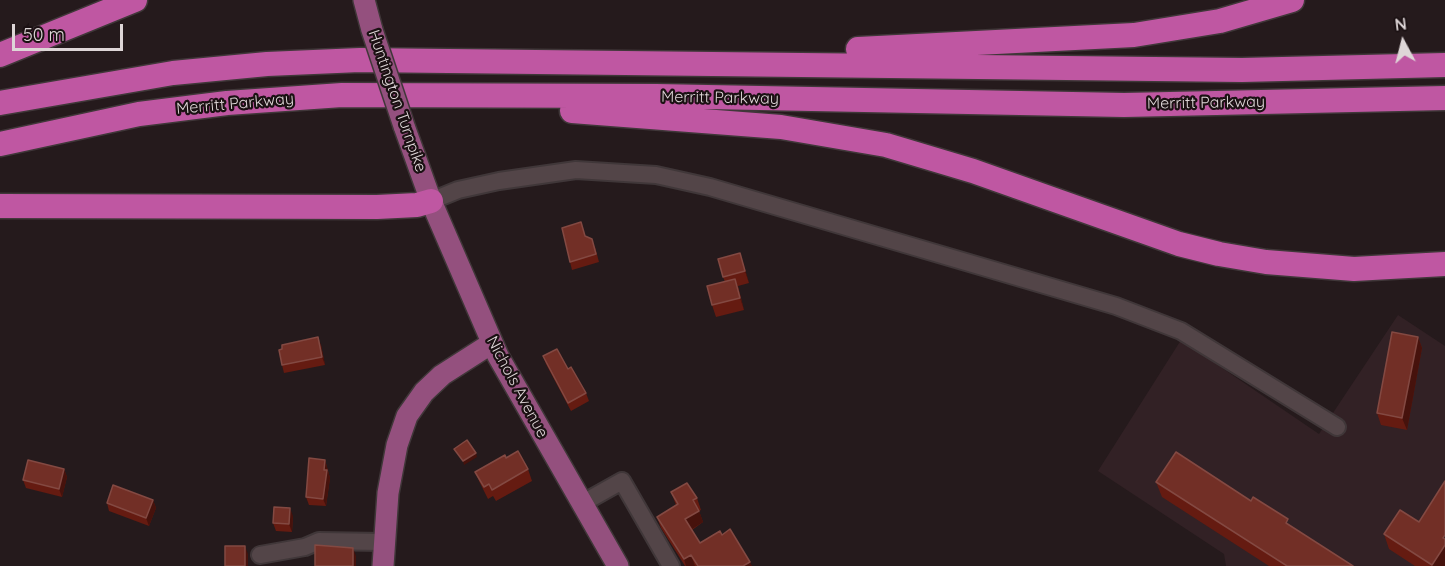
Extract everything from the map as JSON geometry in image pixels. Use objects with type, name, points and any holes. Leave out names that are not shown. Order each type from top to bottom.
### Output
[{"type":"highway","points":[[0,55],[135,0]]},
{"type":"highway","points":[[558,62],[672,52],[882,49],[1134,35],[1220,21],[1292,0]]},
{"type":"highway","name":"Merritt Parkway","points":[[0,103],[173,74],[267,64],[360,60],[1242,70],[1445,65]]},
{"type":"highway","points":[[484,94],[546,109],[781,127],[886,145],[973,171],[1179,244],[1219,254],[1266,262],[1354,269],[1445,264]]},
{"type":"highway","name":"Merritt Parkway","points":[[0,144],[139,114],[227,103],[342,95],[484,94],[1124,105],[1445,98]]},
{"type":"highway","points":[[0,206],[377,207],[417,205],[431,201]]},
{"type":"main road","name":"Huntington Turnpike","points":[[364,0],[372,30],[431,201]]},
{"type":"main road","name":"Nichols Avenue","points":[[431,201],[492,343],[618,566]]},
{"type":"main road","points":[[383,566],[397,444],[407,416],[424,392],[442,375],[492,343]]},
{"type":"lane","points":[[431,201],[458,190],[499,181],[576,170],[656,175],[710,188],[1127,310],[1181,331],[1337,427]]},
{"type":"lane","points":[[581,504],[622,481],[671,566]]},
{"type":"lane","points":[[260,555],[305,547],[319,541],[384,542]]},
{"type":"shaded area","points":[[1398,315],[1445,346],[1445,566],[1226,566],[1224,554],[1098,471],[1181,340],[1319,434]]},
{"type":"building","points":[[581,222],[585,236],[592,239],[596,254],[570,262],[562,228]]},
{"type":"building","points":[[740,253],[745,271],[723,277],[718,259]]},
{"type":"building","points":[[735,279],[740,298],[712,305],[707,286]]},
{"type":"building","points":[[1392,332],[1418,337],[1402,418],[1377,413]]},
{"type":"building","points":[[318,337],[322,357],[282,365],[279,350],[282,349],[282,345]]},
{"type":"building","points":[[557,349],[568,369],[571,367],[586,393],[568,403],[543,356]]},
{"type":"building","points":[[467,440],[476,453],[463,461],[454,449]]},
{"type":"building","points":[[518,451],[528,469],[492,490],[489,484],[484,487],[475,472],[505,455],[506,458]]},
{"type":"building","points":[[1176,452],[1251,501],[1253,497],[1288,519],[1286,523],[1353,566],[1287,566],[1156,482]]},
{"type":"building","points":[[309,458],[325,460],[324,470],[327,470],[323,499],[306,497]]},
{"type":"building","points":[[28,460],[64,469],[59,489],[23,480]]},
{"type":"building","points":[[1445,481],[1445,535],[1443,538],[1445,545],[1432,565],[1384,534],[1400,510],[1419,522]]},
{"type":"building","points":[[687,483],[697,498],[693,500],[699,511],[685,519],[700,543],[720,531],[722,535],[730,529],[750,562],[743,566],[698,566],[691,555],[684,559],[657,517],[678,504],[671,492]]},
{"type":"building","points":[[113,485],[153,500],[146,518],[107,503]]},
{"type":"building","points":[[274,507],[290,508],[289,524],[273,523]]},
{"type":"building","points":[[315,545],[353,548],[353,566],[315,566]]},
{"type":"building","points":[[225,546],[245,546],[245,566],[225,566]]}]
